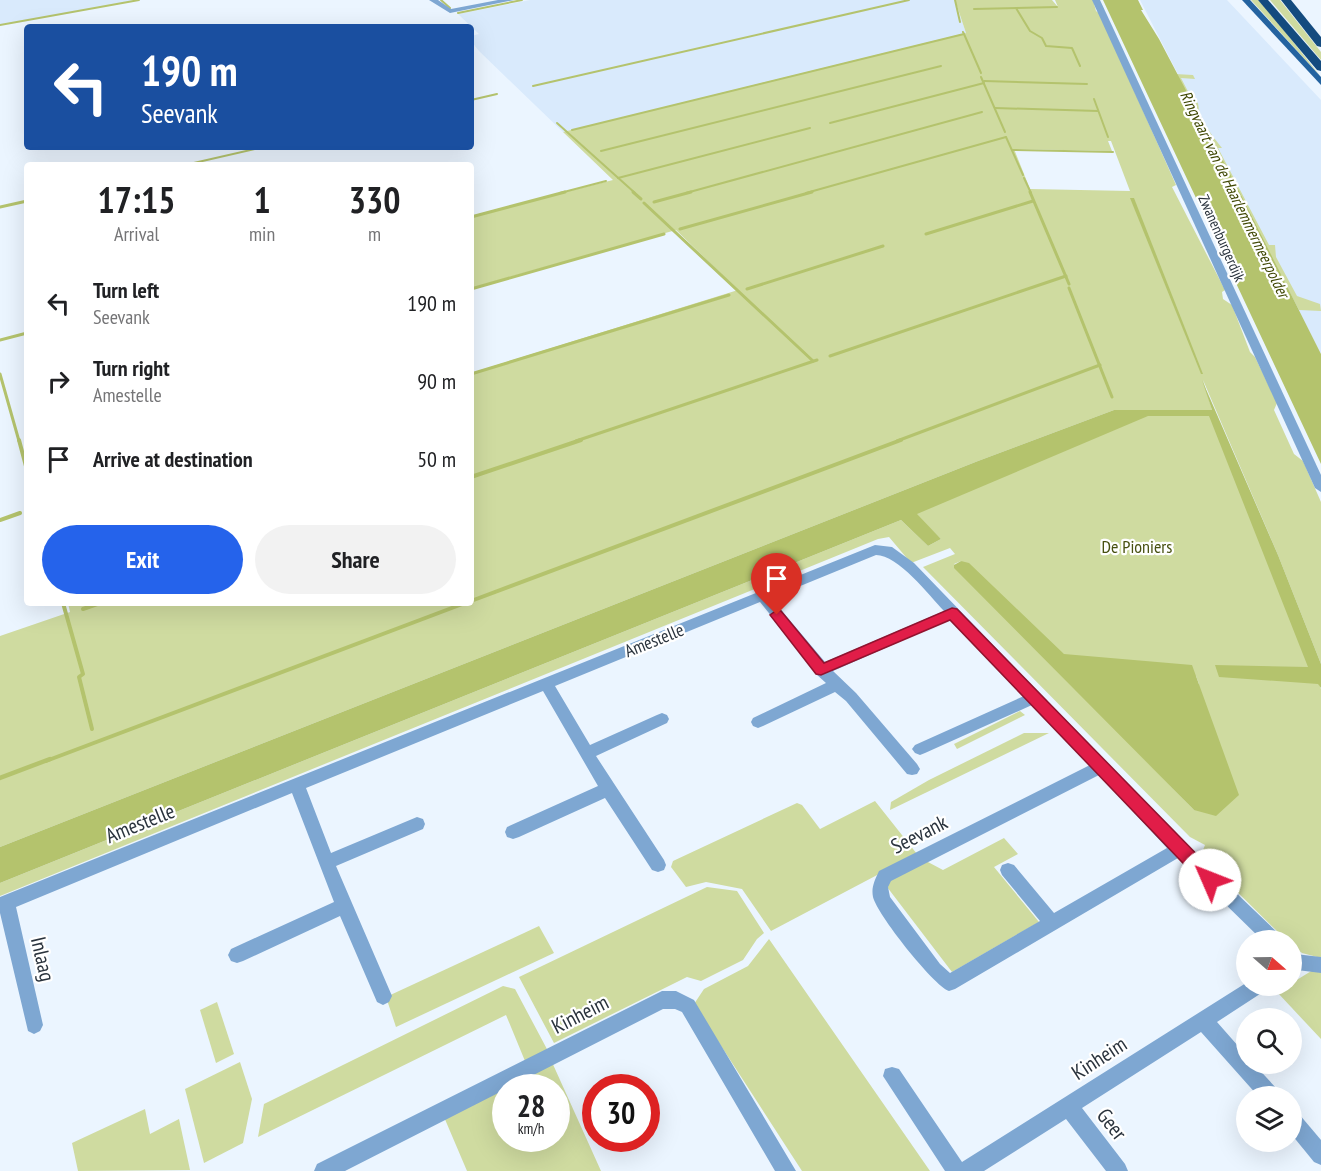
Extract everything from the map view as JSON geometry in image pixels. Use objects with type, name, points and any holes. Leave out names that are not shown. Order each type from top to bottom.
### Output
[{"type":"highway","points":[[1263,0],[1321,69]]},
{"type":"highway","points":[[1286,0],[1321,44]]},
{"type":"highway","points":[[1297,0],[1321,30]]},
{"type":"main road","points":[[1246,0],[1321,82]]},
{"type":"street","points":[[433,0],[450,11],[510,0]]},
{"type":"street","name":"Zwanenburgerdijk","points":[[1096,0],[1321,489]]},
{"type":"street","name":"Amestelle","points":[[3,904],[296,783],[875,550],[887,550],[909,566],[952,613]]},
{"type":"street","points":[[762,596],[821,670],[836,686],[852,697],[912,769]]},
{"type":"street","points":[[821,670],[952,613],[1036,697],[1179,849],[1263,930]]},
{"type":"street","points":[[546,684],[608,789],[658,865]]},
{"type":"street","points":[[758,722],[836,686]]},
{"type":"street","points":[[920,749],[1036,697]]},
{"type":"street","points":[[587,753],[662,719]]},
{"type":"street","name":"Seevank","points":[[1101,767],[885,876],[880,886],[882,900],[934,970],[949,983],[1179,849]]},
{"type":"street","points":[[296,783],[344,906],[383,996]]},
{"type":"street","points":[[513,832],[608,789]]},
{"type":"street","points":[[327,862],[417,824]]},
{"type":"street","points":[[1008,870],[1051,922]]},
{"type":"street","name":"Inlaag","points":[[3,904],[34,1025]]},
{"type":"street","points":[[237,955],[344,906]]},
{"type":"street","points":[[1302,962],[1321,965]]},
{"type":"street","name":"Kinheim","points":[[966,1171],[1241,996]]},
{"type":"street","name":"Kinheim","points":[[324,1171],[662,1000],[676,1000],[688,1006],[786,1171]]},
{"type":"street","points":[[1203,1020],[1261,1086]]},
{"type":"street","points":[[892,1076],[957,1171]]},
{"type":"street","name":"Geer","points":[[1068,1106],[1118,1171]]},
{"type":"street","points":[[1302,1133],[1321,1155]]},
{"type":"shaded area","points":[[0,0],[136,0],[0,25]]},
{"type":"shaded area","points":[[530,0],[955,0],[966,33],[563,132],[479,51],[474,45],[474,35],[479,34],[474,29],[474,24],[468,24],[458,14]]},
{"type":"shaded area","points":[[1140,0],[1227,0],[1321,100],[1321,354]]},
{"type":"green space","points":[[955,0],[1052,0],[1058,7],[1055,0],[1093,0],[1176,185],[1172,187],[1225,290],[1222,292],[1223,299],[1232,305],[1250,352],[1255,357],[1277,403],[1274,410],[1294,454],[1303,461],[1321,502],[1321,664],[1278,555],[1203,380],[1212,410],[1114,410],[978,461],[0,847],[0,636],[70,612],[69,606],[474,606],[474,372],[738,290],[676,230],[474,287],[474,215],[613,180],[563,132],[966,33]],"holes":[[[1108,141],[1111,141],[1130,191],[1030,189],[1014,149],[1112,151]]]},
{"type":"green space","points":[[1251,0],[1258,0],[1268,10],[1321,77]]},
{"type":"green space","points":[[1270,0],[1280,0],[1321,52],[1321,60]]},
{"type":"green space","points":[[1175,74],[1193,75],[1195,79],[1181,78],[1193,101],[1198,103],[1206,127],[1222,148],[1218,148],[1269,245],[1275,245],[1276,257],[1297,296],[1320,304],[1321,311],[1299,310]]},
{"type":"green space","name":"De Pioniers","points":[[1145,413],[1212,413],[1321,689],[1321,958],[1302,953],[1302,930],[1276,930],[1208,863],[1203,850],[1205,845],[1190,837],[923,567],[955,554],[950,548],[911,563],[889,537],[878,539],[0,896],[0,883],[901,520],[928,546],[941,539],[914,513]],"holes":[[[961,561],[1065,661],[1196,676],[1199,684],[1194,810],[954,564]]]},
{"type":"green space","points":[[1020,711],[1025,715],[957,749],[954,744]]},
{"type":"green space","points":[[1024,733],[1049,733],[890,810],[891,802],[929,780]]},
{"type":"green space","points":[[875,801],[917,854],[771,931],[742,889],[706,882],[686,887],[671,867],[673,861],[797,803],[802,805],[820,829]]},
{"type":"green space","points":[[1004,838],[1018,854],[994,867],[1039,922],[952,972],[884,883],[926,861],[943,870]]},
{"type":"green space","points":[[707,887],[737,891],[764,933],[757,939],[743,960],[701,981],[687,977],[554,1043],[519,977]]},
{"type":"green space","points":[[539,926],[554,953],[396,1027],[386,997]]},
{"type":"green space","points":[[769,939],[930,1171],[802,1171],[694,1004],[704,989],[748,966]]},
{"type":"green space","points":[[1313,970],[1321,971],[1321,1039],[1302,1019],[1302,1008],[1292,1008],[1281,996],[1302,996],[1302,977]]},
{"type":"green space","points":[[503,986],[515,989],[548,1051],[525,1061],[506,1015],[258,1137],[264,1104]]},
{"type":"green space","points":[[217,1002],[234,1054],[216,1063],[200,1010]]},
{"type":"green space","points":[[551,1060],[557,1074],[525,1074]]},
{"type":"green space","points":[[240,1062],[252,1099],[243,1143],[204,1163],[185,1089]]},
{"type":"green space","points":[[492,1091],[492,1152],[570,1152],[570,1102],[582,1129],[582,1152],[592,1152],[601,1171],[467,1171],[444,1117]]},
{"type":"green space","points":[[145,1109],[150,1134],[179,1119],[190,1170],[78,1171],[72,1143]]},
{"type":"water","name":"Ringvaart van de Haarlemmermeerpolder","points":[[1103,0],[1138,0],[1143,10],[1141,10],[1159,39],[1240,193],[1321,354],[1321,464]]},
{"type":"water","points":[[1130,198],[1134,198],[1203,374],[1201,374]]},
{"type":"water","points":[[1202,380],[1278,555],[1321,664],[1321,688],[1318,684],[1219,677],[1215,665],[1308,667],[1209,416],[1148,416],[917,514],[941,539],[928,546],[901,520],[0,883],[0,847],[978,461],[1114,410],[1212,410]]},
{"type":"water","points":[[961,561],[969,563],[1064,654],[1192,665],[1239,795],[1216,816],[1194,810],[954,568],[954,565]]},
{"type":"waterway","points":[[0,25],[139,0]]},
{"type":"waterway","points":[[441,0],[450,8]]},
{"type":"waterway","points":[[458,13],[522,0]]},
{"type":"waterway","points":[[533,86],[909,0]]},
{"type":"waterway","points":[[955,0],[960,22]]},
{"type":"waterway","points":[[974,9],[1057,7]]},
{"type":"waterway","points":[[1016,8],[1030,31],[1042,38],[1046,46],[1072,48],[1080,66]]},
{"type":"waterway","points":[[572,130],[964,34]]},
{"type":"waterway","points":[[964,34],[981,73]]},
{"type":"waterway","points":[[601,151],[941,66]]},
{"type":"waterway","points":[[981,77],[984,83]]},
{"type":"waterway","points":[[984,81],[1087,84]]},
{"type":"waterway","points":[[830,123],[984,83]]},
{"type":"waterway","points":[[984,83],[1005,132]]},
{"type":"waterway","points":[[474,99],[497,94]]},
{"type":"waterway","points":[[1094,99],[1108,137]]},
{"type":"waterway","points":[[995,108],[1098,111]]},
{"type":"waterway","points":[[686,193],[982,112]]},
{"type":"waterway","points":[[557,123],[618,178]]},
{"type":"waterway","points":[[618,178],[810,128]]},
{"type":"waterway","points":[[806,193],[1006,137],[1023,175]]},
{"type":"waterway","points":[[198,162],[251,150]]},
{"type":"waterway","points":[[1012,150],[1113,152]]},
{"type":"waterway","points":[[618,178],[635,193]]},
{"type":"waterway","points":[[1024,178],[1031,193]]},
{"type":"waterway","points":[[560,193],[606,181]]},
{"type":"waterway","points":[[474,216],[565,192]]},
{"type":"waterway","points":[[633,192],[641,199]]},
{"type":"waterway","points":[[654,202],[691,192]]},
{"type":"waterway","points":[[680,229],[812,192]]},
{"type":"waterway","points":[[1030,192],[1066,276]]},
{"type":"waterway","points":[[926,234],[1033,201]]},
{"type":"waterway","points":[[0,207],[24,202]]},
{"type":"waterway","points":[[644,203],[813,361]]},
{"type":"waterway","points":[[474,288],[664,234]]},
{"type":"waterway","points":[[747,289],[883,246]]},
{"type":"waterway","points":[[830,356],[1066,276]]},
{"type":"waterway","points":[[1066,276],[1069,284]]},
{"type":"waterway","points":[[1069,288],[1099,365]]},
{"type":"waterway","points":[[474,373],[729,295]]},
{"type":"waterway","points":[[0,340],[24,334]]},
{"type":"waterway","points":[[576,441],[817,360]]},
{"type":"waterway","points":[[897,441],[1099,365]]},
{"type":"waterway","points":[[1099,365],[1112,397]]},
{"type":"waterway","points":[[0,374],[19,441]]},
{"type":"waterway","points":[[19,440],[24,459]]},
{"type":"waterway","points":[[474,476],[581,440]]},
{"type":"waterway","points":[[474,600],[901,440]]},
{"type":"waterway","points":[[0,520],[20,513]]},
{"type":"waterway","points":[[64,606],[83,674],[79,677],[92,729]]},
{"type":"waterway","points":[[83,609],[92,606]]},
{"type":"waterway","points":[[46,761],[457,606]]},
{"type":"waterway","points":[[0,778],[50,759]]},
{"type":"route","points":[[777,615],[821,670],[952,613],[1036,697],[1210,880]]}]
